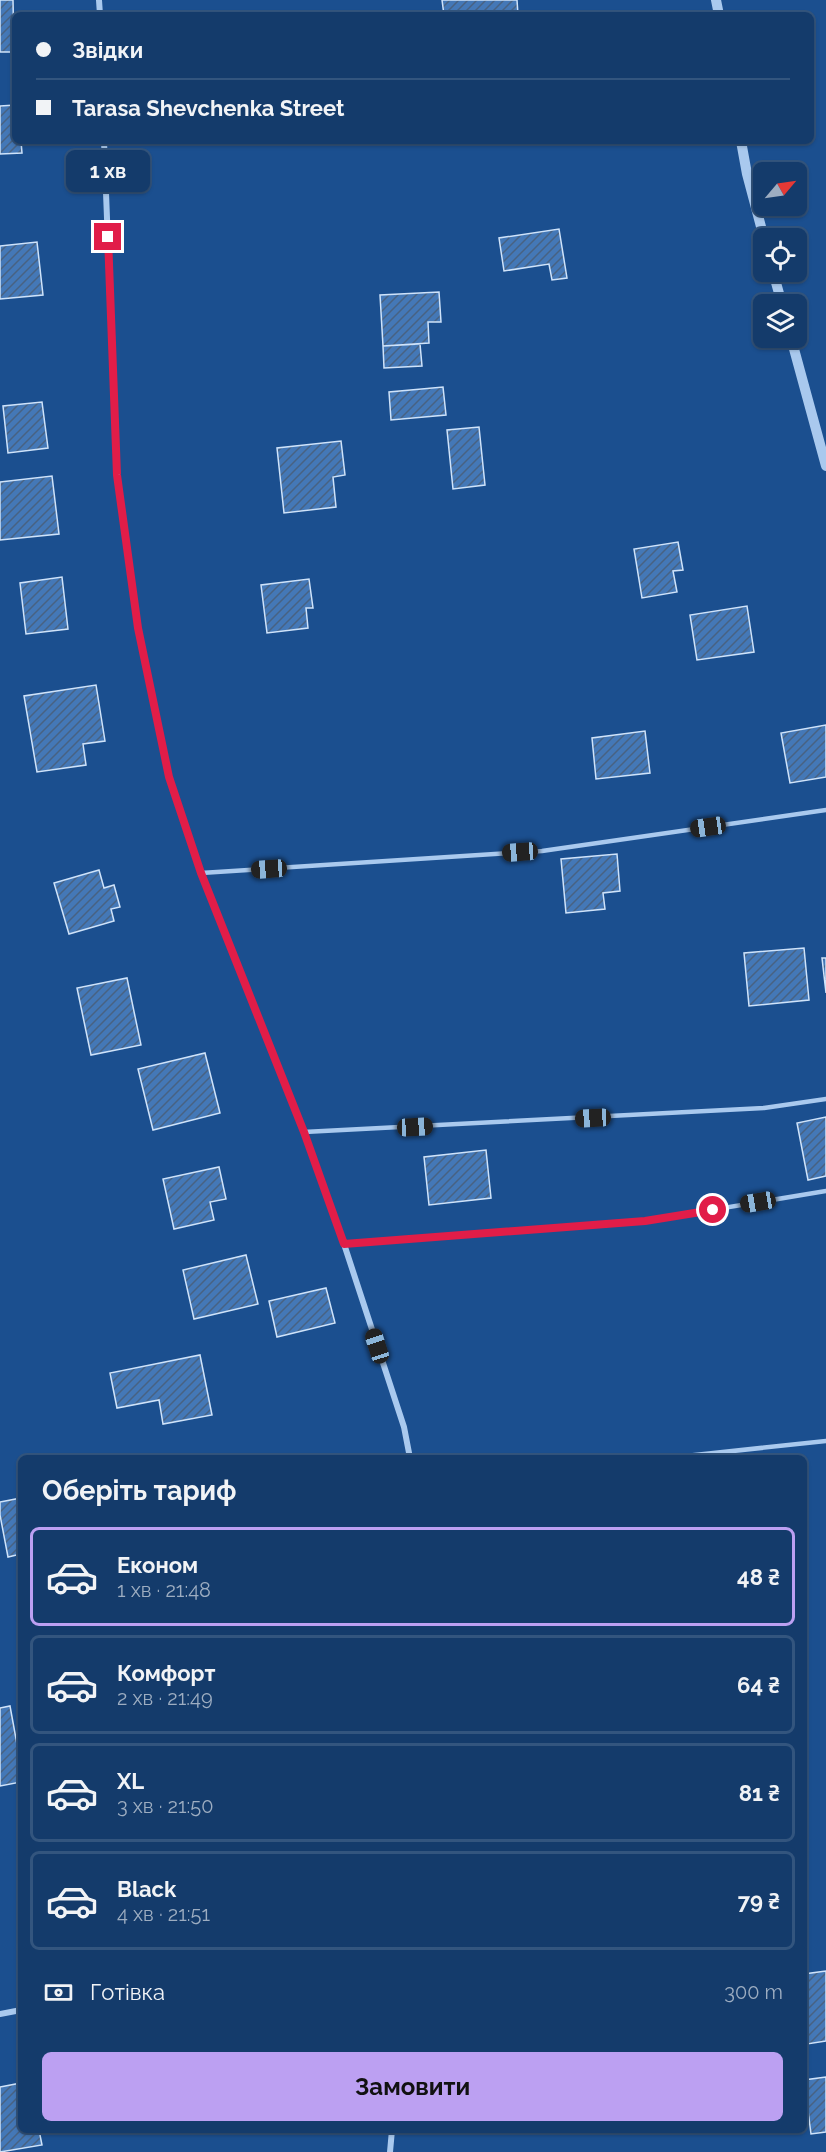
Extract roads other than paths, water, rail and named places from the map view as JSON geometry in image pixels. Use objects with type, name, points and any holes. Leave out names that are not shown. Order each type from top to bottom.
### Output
[{"type":"street","points":[[104,144],[117,475],[138,628],[169,777],[201,873],[304,1132],[344,1244],[404,1427],[410,1455]]},
{"type":"street","points":[[742,144],[761,228]]},
{"type":"street","points":[[794,348],[826,466]]},
{"type":"street","points":[[0,2014],[18,2011]]},
{"type":"street","points":[[390,2152],[392,2133]]},
{"type":"lane","points":[[201,873],[542,851],[826,810]]},
{"type":"lane","points":[[304,1132],[764,1108],[826,1099]]},
{"type":"lane","points":[[344,1244],[645,1221],[826,1191]]},
{"type":"lane","points":[[695,1455],[826,1441]]}]
